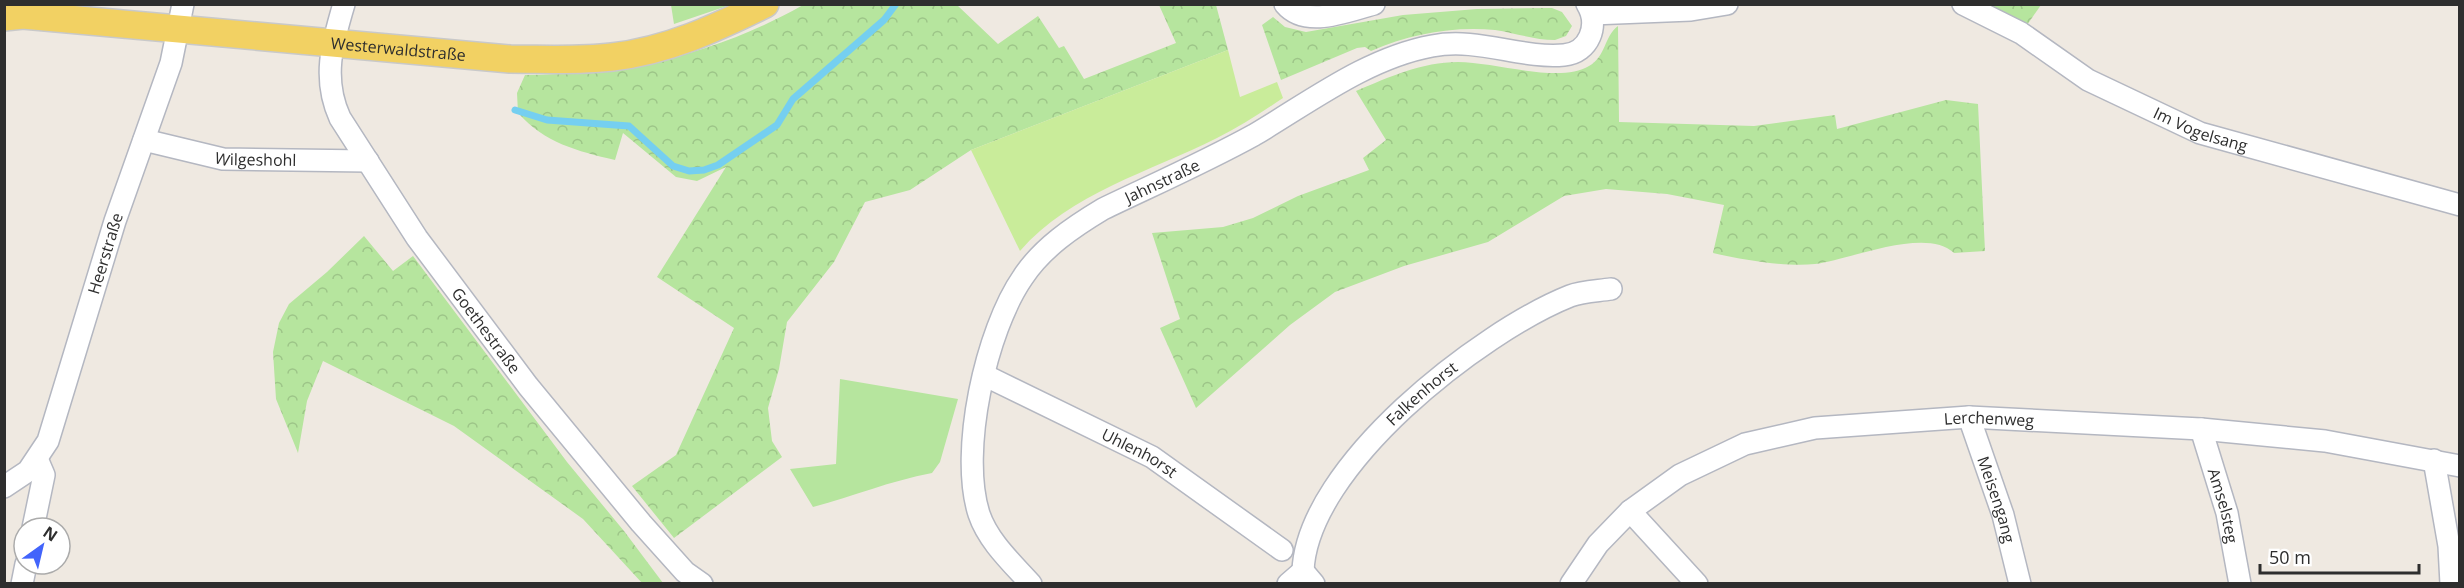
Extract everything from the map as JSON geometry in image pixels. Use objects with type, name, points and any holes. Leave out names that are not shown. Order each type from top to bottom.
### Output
[{"type":"main road","name":"Westerwaldstraße","points":[[11,12],[181,16],[332,44],[510,58],[582,60],[614,57],[683,41],[765,4]]},
{"type":"street","name":"Goethestraße","points":[[344,4],[332,44],[328,76],[332,100],[368,161],[417,238],[528,386],[640,523],[685,572],[702,584]]},
{"type":"street","points":[[1285,4],[1294,12],[1309,17],[1374,4]]},
{"type":"street","points":[[1590,9],[1691,10],[1727,4]]},
{"type":"street","name":"Im Vogelsang","points":[[1963,4],[2021,33],[2088,80],[2200,134],[2460,205]]},
{"type":"street","name":"Jahnstraße","points":[[1031,584],[987,530],[972,487],[972,452],[984,375],[1000,323],[1023,276],[1037,259],[1080,223],[1252,135],[1355,75],[1399,56],[1432,46],[1463,43],[1565,55],[1582,48],[1588,41],[1592,32],[1590,9]]},
{"type":"street","name":"Heerstraße","points":[[4,487],[20,479],[38,461],[53,427],[115,221],[171,63],[181,16]]},
{"type":"street","name":"Wilgeshohl","points":[[144,140],[223,159],[368,161]]},
{"type":"street","name":"Falkenhorst","points":[[1301,579],[1304,553],[1320,513],[1342,477],[1384,427],[1428,384],[1481,346],[1537,312],[1572,294],[1611,289]]},
{"type":"street","name":"Uhlenhorst","points":[[984,375],[1152,457],[1282,550]]},
{"type":"street","name":"Lerchenweg","points":[[1571,584],[1598,544],[1630,511],[1658,489],[1699,465],[1745,444],[1815,428],[1969,417],[2201,429],[2325,441],[2460,466]]},
{"type":"street","name":"Meisengang","points":[[1969,417],[2003,514],[2020,584]]},
{"type":"street","name":"Amselsteg","points":[[2201,429],[2227,513],[2240,584]]},
{"type":"street","points":[[2434,460],[2449,546],[2451,584]]},
{"type":"street","points":[[35,516],[44,475],[38,461]]},
{"type":"street","points":[[1630,511],[1697,584]]},
{"type":"green space","points":[[671,4],[730,5],[674,24]]},
{"type":"green space","points":[[803,5],[957,5],[998,44],[1038,16],[1059,48],[1064,46],[1084,79],[1176,43],[1159,5],[1216,5],[1228,50],[971,150],[910,190],[865,202],[834,262],[787,322],[779,369],[768,408],[772,441],[782,457],[674,538],[632,486],[676,455],[734,328],[657,277],[726,167],[697,181],[676,177],[623,133],[615,160],[575,149],[551,139],[528,123],[518,113],[517,93],[525,75],[599,71],[669,58],[736,37]]},
{"type":"green space","points":[[1989,5],[2041,5],[2027,25]]},
{"type":"green space","points":[[1552,8],[1562,12],[1572,26],[1566,36],[1555,40],[1532,38],[1495,30],[1448,30],[1401,40],[1371,51],[1365,47],[1357,48],[1281,80],[1262,25],[1273,17],[1285,27],[1306,32],[1403,15],[1477,9]]},
{"type":"green space","points":[[1618,26],[1619,122],[1754,126],[1835,115],[1837,129],[1946,100],[1978,104],[1985,251],[1954,253],[1941,246],[1925,243],[1887,247],[1815,264],[1791,265],[1764,262],[1713,253],[1724,205],[1667,194],[1606,189],[1564,196],[1488,242],[1404,266],[1335,292],[1290,325],[1196,408],[1160,328],[1180,319],[1152,233],[1223,227],[1253,218],[1298,196],[1369,170],[1363,158],[1386,140],[1356,91],[1406,71],[1445,63],[1473,63],[1545,73],[1577,71],[1595,62],[1613,30]]},
{"type":"green space","points":[[1228,50],[1240,97],[1277,82],[1283,98],[1226,134],[1087,199],[1040,231],[1020,251],[971,150]]},
{"type":"green space","points":[[364,236],[393,271],[413,256],[567,462],[663,583],[642,583],[583,519],[454,426],[323,361],[307,401],[298,453],[276,399],[273,352],[279,323],[289,304],[327,272]]},
{"type":"green space","points":[[840,379],[958,399],[940,462],[932,473],[813,507],[790,469],[836,464]]},
{"type":"waterway","points":[[515,110],[547,120],[629,126],[673,166],[689,171],[704,170],[718,165],[777,125],[793,99],[884,20],[896,4]]}]
